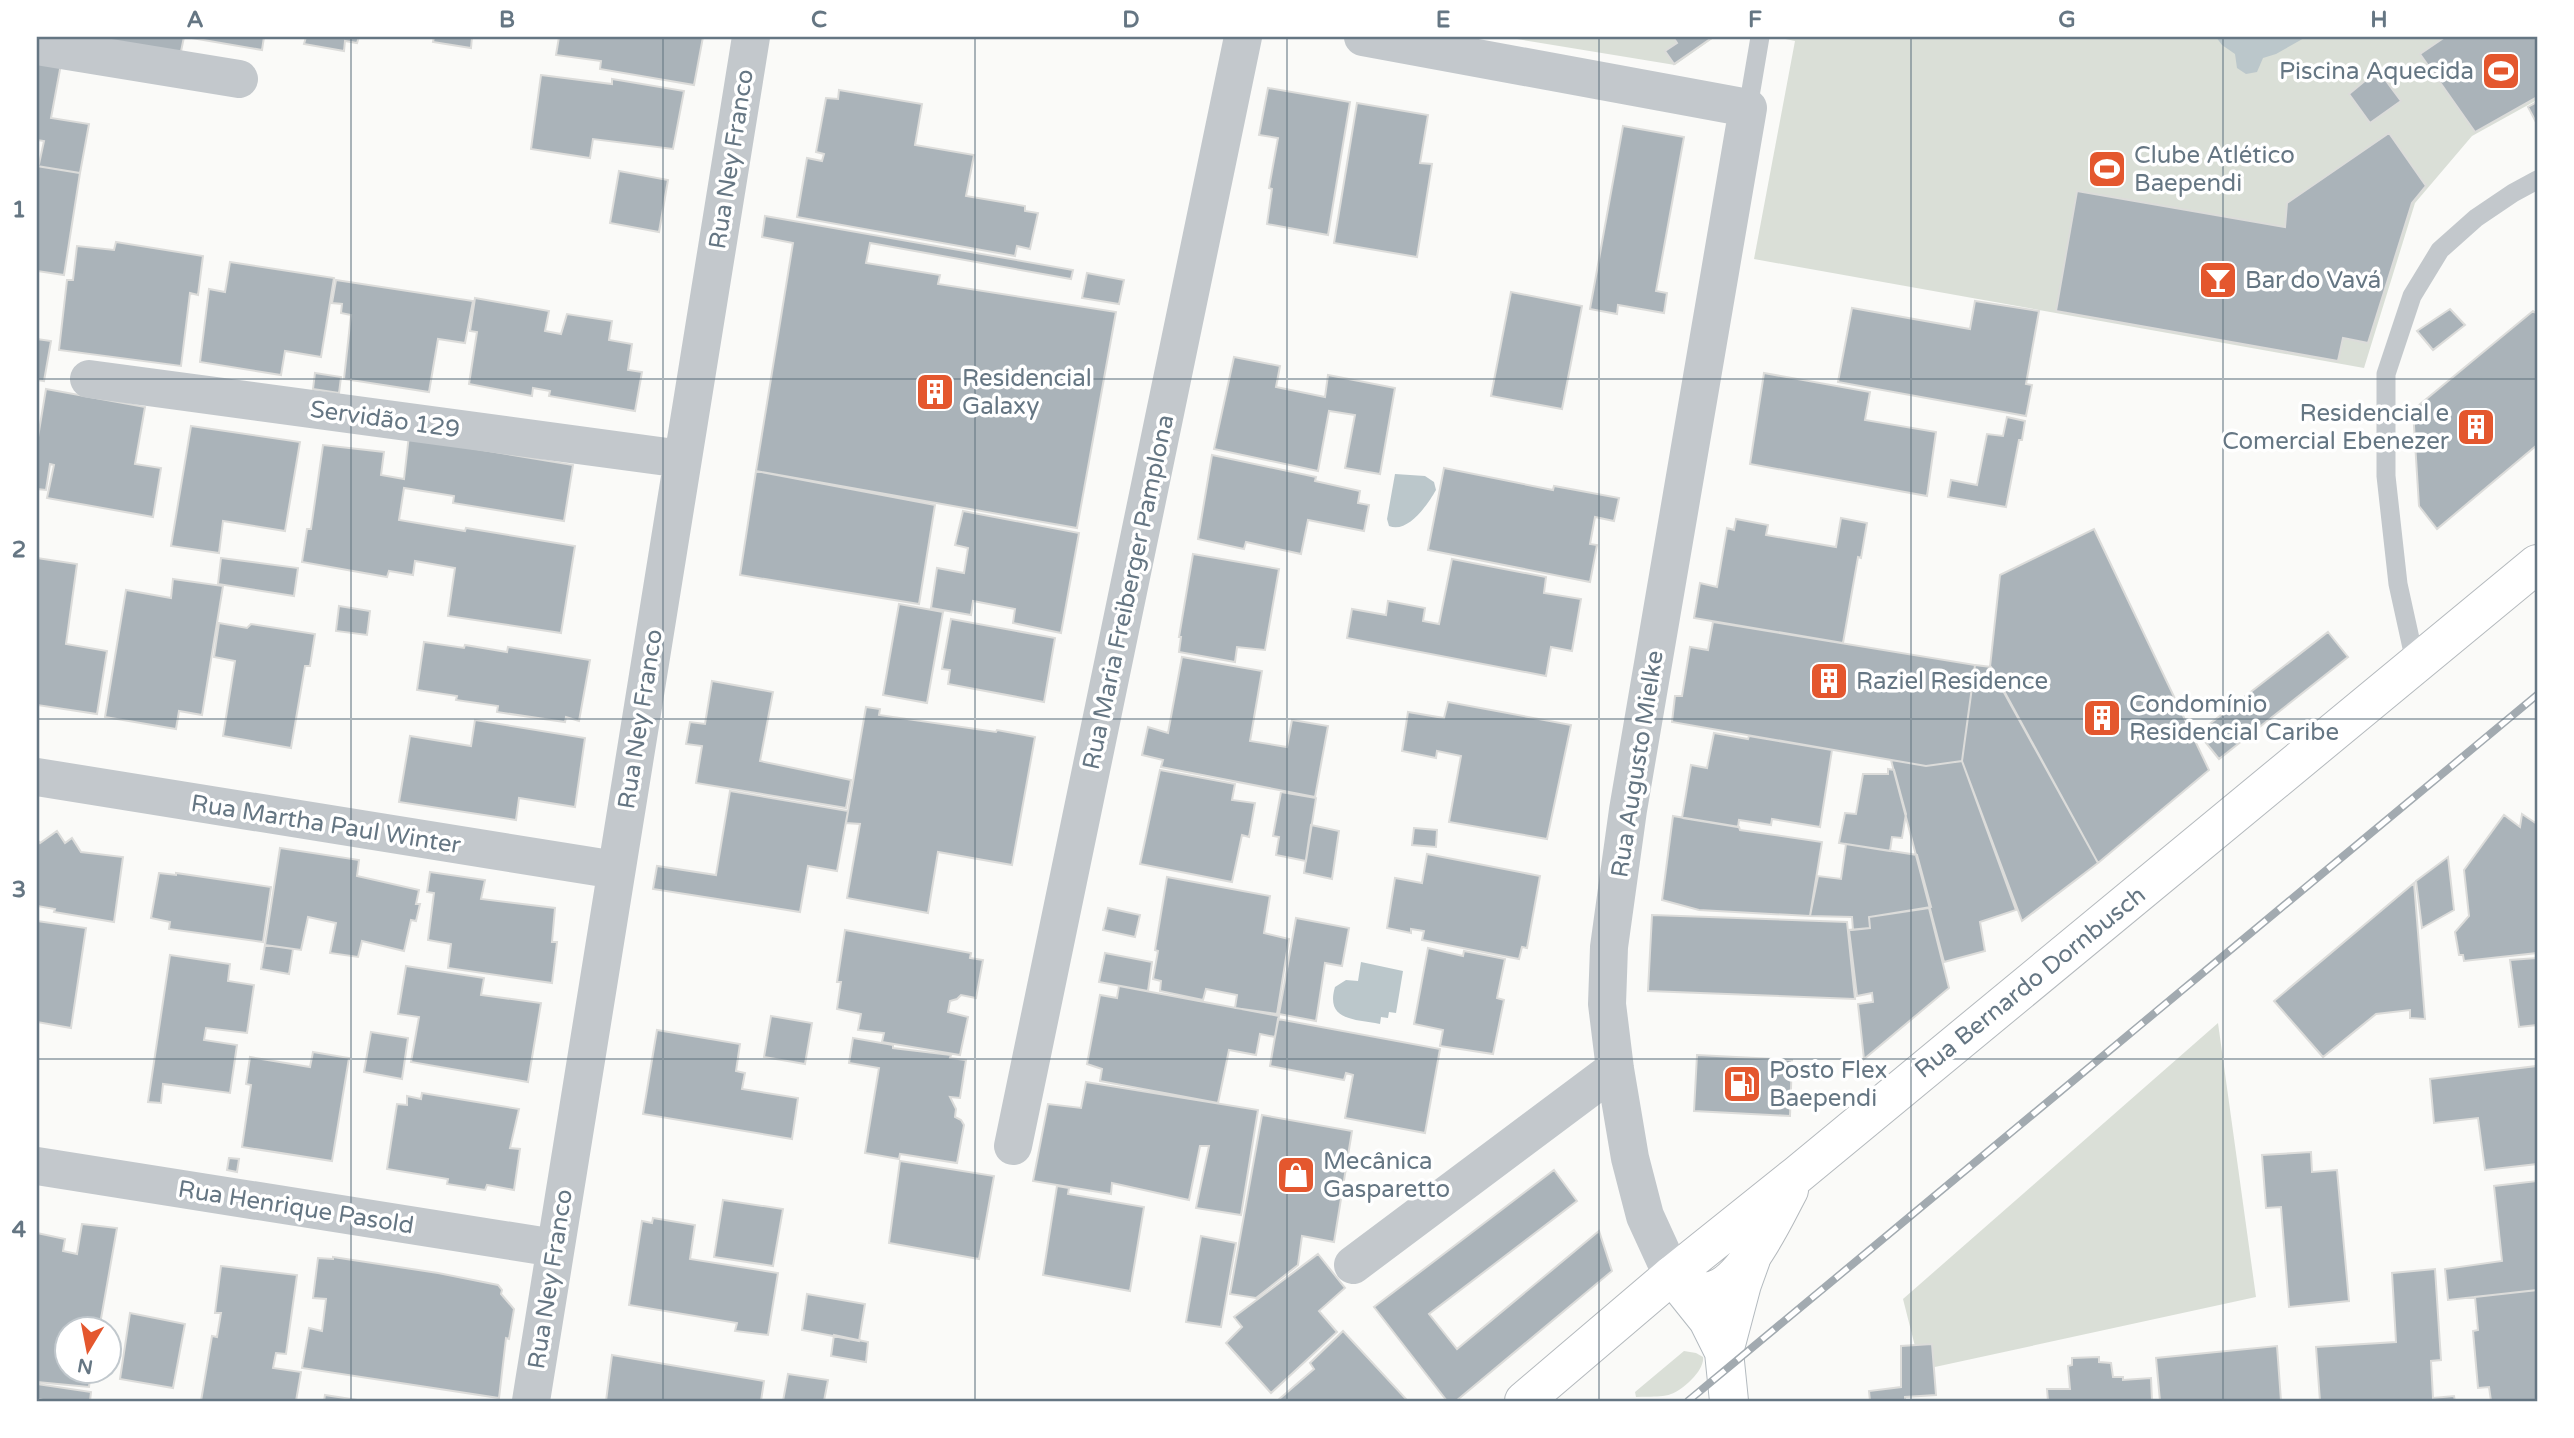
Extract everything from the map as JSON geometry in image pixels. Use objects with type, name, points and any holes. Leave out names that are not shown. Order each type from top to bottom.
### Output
[{"type":"main road","name":"Rua Bernardo Dornbusch","points":[[1524,1401],[1672,1275],[1797,1175],[2537,564]]},
{"type":"main road","points":[[1724,1352],[1751,1259],[1797,1175]]},
{"type":"main road","points":[[1672,1275],[1695,1290],[1709,1291],[1727,1282],[1751,1259]]},
{"type":"main road","name":"Rua Augusto Mielke","points":[[1672,1275],[1709,1320],[1724,1352],[1729,1401]]},
{"type":"street","name":"Rua Ney Franco","points":[[531,1401],[751,37]]},
{"type":"street","name":"Rua Maria Freiberger Pamplona","points":[[1013,1146],[1243,37]]},
{"type":"street","points":[[1363,37],[1748,108]]},
{"type":"street","points":[[37,46],[239,79]]},
{"type":"street","name":"Rua Augusto Mielke","points":[[1672,1275],[1645,1216],[1630,1158],[1607,1004],[1609,947],[1630,796],[1748,108]]},
{"type":"street","name":"Servidão 129","points":[[89,379],[682,460]]},
{"type":"street","name":"Rua Martha Paul Winter","points":[[37,777],[616,870]]},
{"type":"street","points":[[1353,1265],[1615,1069]]},
{"type":"street","name":"Rua Henrique Pasold","points":[[37,1166],[555,1248]]},
{"type":"lane","points":[[1748,108],[1760,37]]},
{"type":"lane","points":[[2416,666],[2398,583],[2386,476],[2386,374],[2412,296],[2440,250],[2476,218],[2537,180]]},
{"type":"shaded area","points":[[1505,37],[1715,37],[1675,65]]},
{"type":"shaded area","name":"Clube Atlético Baependi","points":[[1775,37],[2537,37],[2537,100],[2472,136],[2415,203],[2364,368],[1754,259],[1795,41]]},
{"type":"shaded area","points":[[2216,37],[2306,37],[2276,54],[2263,58],[2257,72],[2246,74],[2237,68],[2235,54]]},
{"type":"shaded area","points":[[1395,474],[1425,476],[1434,482],[1436,490],[1417,516],[1403,526],[1396,527],[1389,526],[1387,519]]},
{"type":"shaded area","points":[[1361,962],[1403,971],[1396,1013],[1389,1012],[1388,1018],[1381,1017],[1380,1024],[1344,1016],[1334,1006],[1335,987],[1346,980],[1358,981]]},
{"type":"shaded area","points":[[2218,1023],[2256,1297],[1921,1370],[1903,1299]]},
{"type":"shaded area","points":[[1684,1351],[1703,1357],[1701,1368],[1692,1379],[1671,1394],[1636,1397],[1635,1392]]},
{"type":"building","points":[[104,37],[184,37],[179,61],[102,49]]},
{"type":"building","points":[[186,37],[264,37],[262,50]]},
{"type":"building","points":[[306,37],[359,37],[357,43],[345,41],[344,51],[304,44]]},
{"type":"building","points":[[434,37],[472,37],[471,48],[433,42]]},
{"type":"building","points":[[559,37],[703,37],[694,85],[600,69],[601,61],[556,55]]},
{"type":"building","points":[[1673,37],[1713,37],[1674,64],[1665,51],[1677,43]]},
{"type":"building","points":[[2445,37],[2537,37],[2537,97],[2475,132],[2420,54]]},
{"type":"building","points":[[37,60],[61,64],[51,118],[89,124],[80,173],[37,166],[44,141],[37,140]]},
{"type":"building","points":[[2378,70],[2401,101],[2370,123],[2349,94]]},
{"type":"building","points":[[541,75],[612,84],[612,79],[684,91],[673,149],[593,139],[590,158],[531,149]]},
{"type":"building","points":[[1268,88],[1350,102],[1328,235],[1267,224],[1272,189],[1269,188],[1278,138],[1259,135]]},
{"type":"building","points":[[839,90],[922,104],[915,145],[974,155],[966,196],[1025,206],[1025,211],[1038,213],[1030,249],[1017,246],[1015,256],[797,217],[807,158],[822,161],[824,154],[816,152],[826,98],[838,99]]},
{"type":"building","points":[[2537,102],[2537,124],[2528,107]]},
{"type":"building","points":[[1357,103],[1428,115],[1420,163],[1432,164],[1417,257],[1334,243]]},
{"type":"building","points":[[1623,126],[1684,137],[1656,291],[1667,293],[1664,313],[1618,305],[1617,314],[1590,309]]},
{"type":"building","points":[[2389,133],[2426,186],[2412,203],[2368,343],[2343,338],[2338,361],[2056,311],[2077,191],[2285,227],[2287,203]]},
{"type":"building","points":[[37,166],[80,173],[64,275],[37,271]]},
{"type":"building","points":[[619,171],[668,180],[659,232],[610,223]]},
{"type":"building","name":"Residencial Galaxy","points":[[765,216],[1073,270],[1071,279],[870,243],[866,263],[940,275],[938,284],[1116,312],[1077,528],[756,471],[793,243],[762,237]]},
{"type":"building","points":[[116,242],[203,256],[198,295],[190,293],[181,366],[59,350],[67,280],[73,280],[77,246],[114,250]]},
{"type":"building","points":[[230,262],[334,278],[321,357],[285,351],[281,375],[200,362],[209,289],[225,292]]},
{"type":"building","points":[[1087,273],[1124,280],[1119,304],[1082,298]]},
{"type":"building","points":[[336,280],[473,301],[465,343],[438,339],[429,392],[344,379],[351,315],[341,313],[342,304],[332,303]]},
{"type":"building","points":[[1511,292],[1582,306],[1562,409],[1491,396]]},
{"type":"building","points":[[475,298],[549,311],[545,331],[561,334],[567,314],[612,321],[609,340],[632,344],[628,370],[642,372],[635,411],[549,396],[550,391],[533,388],[532,396],[469,384],[477,332],[470,331]]},
{"type":"building","points":[[1975,301],[2039,311],[2026,384],[2032,385],[2026,416],[1838,382],[1852,308],[1970,329]]},
{"type":"building","points":[[2450,309],[2465,325],[2433,350],[2417,331]]},
{"type":"building","name":"Residencial e Comercial Ebenezer","points":[[2533,311],[2537,314],[2537,445],[2437,529],[2419,506],[2413,410]]},
{"type":"building","points":[[37,339],[51,341],[44,381],[37,380]]},
{"type":"building","points":[[1234,357],[1280,366],[1276,387],[1325,397],[1328,375],[1395,388],[1380,474],[1345,468],[1355,415],[1329,411],[1318,471],[1214,449]]},
{"type":"building","points":[[315,373],[341,377],[339,393],[313,389]]},
{"type":"building","points":[[1764,373],[1870,392],[1865,420],[1936,432],[1927,496],[1750,464]]},
{"type":"building","points":[[46,389],[145,407],[135,464],[161,468],[153,517],[47,498],[54,465],[50,464],[46,490],[37,489],[37,443]]},
{"type":"building","points":[[2007,417],[2025,421],[2006,507],[1948,497],[1951,480],[1977,485],[1987,434],[2003,436]]},
{"type":"building","points":[[191,426],[300,442],[285,531],[223,521],[219,553],[171,546]]},
{"type":"building","points":[[409,435],[573,465],[564,521],[453,503],[454,496],[404,488],[399,520],[575,546],[561,633],[448,616],[455,568],[415,561],[413,575],[389,571],[387,577],[302,562],[307,529],[311,529],[323,445],[384,452],[381,475],[404,479]]},
{"type":"building","points":[[1212,455],[1316,477],[1315,481],[1360,491],[1358,503],[1369,505],[1364,531],[1308,520],[1301,554],[1246,542],[1244,549],[1198,539]]},
{"type":"building","points":[[1444,468],[1553,490],[1554,486],[1619,498],[1614,521],[1595,517],[1590,544],[1597,545],[1590,582],[1428,550]]},
{"type":"building","points":[[756,471],[935,505],[919,604],[740,575]]},
{"type":"building","points":[[963,511],[1079,533],[1061,633],[1013,623],[1015,609],[973,601],[971,615],[931,608],[937,568],[964,573],[968,548],[955,545]]},
{"type":"building","points":[[1841,518],[1867,523],[1861,558],[1858,557],[1843,643],[1694,618],[1700,583],[1717,587],[1727,528],[1734,530],[1736,519],[1768,525],[1766,535],[1836,547]]},
{"type":"building","name":"Condomínio Residencial Caribe","points":[[2094,529],[2209,770],[2098,863],[1990,667],[2000,575]]},
{"type":"building","points":[[1193,554],[1279,569],[1265,650],[1237,647],[1235,662],[1179,652],[1179,637]]},
{"type":"building","points":[[37,558],[77,564],[66,644],[107,651],[97,714],[37,705]]},
{"type":"building","points":[[221,558],[298,568],[294,596],[218,584]]},
{"type":"building","points":[[1452,559],[1546,577],[1544,593],[1581,599],[1572,651],[1551,647],[1546,676],[1347,638],[1352,609],[1386,615],[1388,601],[1425,608],[1423,621],[1439,624]]},
{"type":"building","points":[[173,579],[223,586],[202,715],[179,711],[176,729],[105,717],[126,590],[171,598]]},
{"type":"building","points":[[899,604],[943,612],[927,703],[883,695]]},
{"type":"building","points":[[339,606],[370,611],[367,635],[336,631]]},
{"type":"building","points":[[951,619],[1055,638],[1044,702],[948,684],[950,670],[942,669]]},
{"type":"building","name":"Raziel Residence","points":[[1713,622],[1975,665],[1962,761],[1926,766],[1672,722],[1675,696],[1682,696],[1690,647],[1708,650]]},
{"type":"building","points":[[219,623],[247,628],[251,624],[315,634],[310,666],[305,666],[291,748],[223,736],[235,661],[214,657]]},
{"type":"building","points":[[2328,632],[2348,657],[2219,759],[2198,733]]},
{"type":"building","points":[[424,642],[507,652],[508,647],[590,660],[579,721],[566,717],[565,722],[497,712],[498,706],[456,700],[457,696],[417,690]]},
{"type":"building","points":[[1182,657],[1262,671],[1250,741],[1287,747],[1292,720],[1328,726],[1315,797],[1161,767],[1163,760],[1142,755],[1148,727],[1168,733]]},
{"type":"building","points":[[1975,665],[1991,667],[2098,863],[2022,921],[1962,761]]},
{"type":"building","points":[[712,681],[773,692],[760,761],[851,780],[846,808],[696,783],[702,746],[686,744],[690,722],[705,724]]},
{"type":"building","points":[[1448,702],[1571,725],[1547,839],[1449,822],[1461,756],[1437,751],[1436,758],[1402,751],[1408,712],[1444,718]]},
{"type":"building","points":[[866,707],[880,709],[879,715],[1035,737],[1012,865],[938,852],[928,913],[847,898],[860,824],[846,823]]},
{"type":"building","points":[[475,720],[585,738],[575,807],[519,798],[516,820],[399,802],[410,736],[471,746]]},
{"type":"building","points":[[1714,733],[1832,750],[1820,827],[1772,819],[1771,825],[1739,820],[1738,827],[1682,818],[1691,765],[1707,768]]},
{"type":"building","points":[[1891,760],[1926,766],[1962,761],[2016,910],[1980,922],[1985,951],[1944,962]]},
{"type":"building","points":[[1888,769],[1894,770],[1906,814],[1902,838],[1892,837],[1890,851],[1839,843],[1845,813],[1856,814],[1863,774],[1888,774]]},
{"type":"building","points":[[1160,770],[1235,784],[1232,800],[1255,803],[1249,837],[1242,835],[1232,882],[1140,864]]},
{"type":"building","points":[[730,791],[848,811],[837,871],[808,866],[800,912],[653,889],[657,866],[716,875]]},
{"type":"building","points":[[1281,792],[1316,798],[1306,861],[1276,855],[1279,837],[1273,836]]},
{"type":"building","points":[[2522,814],[2537,824],[2537,953],[2464,961],[2463,955],[2459,955],[2455,932],[2469,916],[2464,870],[2504,815],[2520,827]]},
{"type":"building","points":[[1673,816],[1739,827],[1740,830],[1822,842],[1810,916],[1699,910],[1662,900]]},
{"type":"building","points":[[1311,825],[1339,831],[1332,879],[1304,873]]},
{"type":"building","points":[[1414,828],[1437,830],[1436,847],[1412,845]]},
{"type":"building","points":[[57,831],[65,843],[72,838],[81,852],[123,857],[114,922],[54,912],[55,909],[37,906],[37,839],[40,843]]},
{"type":"building","points":[[1846,844],[1917,855],[1931,907],[1869,917],[1870,928],[1853,930],[1852,917],[1810,916],[1818,876],[1841,879]]},
{"type":"building","points":[[280,848],[359,860],[357,876],[419,890],[416,904],[420,904],[416,921],[411,920],[404,951],[362,941],[358,957],[330,953],[336,923],[308,917],[301,950],[265,945]]},
{"type":"building","points":[[1427,854],[1540,876],[1527,948],[1522,947],[1519,959],[1422,940],[1424,931],[1411,929],[1411,933],[1387,928],[1395,878],[1422,883]]},
{"type":"building","points":[[2448,857],[2454,910],[2422,928],[2416,881]]},
{"type":"building","points":[[430,872],[485,880],[481,899],[555,908],[552,942],[557,942],[552,983],[448,968],[451,944],[428,940],[434,893],[427,892]]},
{"type":"building","points":[[159,873],[176,873],[271,887],[263,942],[169,929],[170,922],[151,918]]},
{"type":"building","points":[[1167,877],[1270,896],[1264,933],[1289,939],[1277,1014],[1235,1008],[1237,995],[1206,989],[1203,1000],[1160,991],[1161,981],[1153,979]]},
{"type":"building","points":[[2414,883],[2425,1019],[2410,1018],[2410,1010],[2376,1014],[2323,1057],[2274,1001]]},
{"type":"building","points":[[1108,908],[1140,915],[1135,937],[1103,930]]},
{"type":"building","points":[[1929,908],[1949,988],[1864,1059],[1858,1004],[1873,1002],[1872,993],[1857,996],[1849,930],[1870,928],[1869,917]]},
{"type":"building","points":[[1652,915],[1847,922],[1855,999],[1648,991]]},
{"type":"building","points":[[1296,918],[1349,928],[1342,966],[1325,963],[1316,1021],[1279,1014]]},
{"type":"building","points":[[37,921],[86,928],[71,1028],[37,1022]]},
{"type":"building","points":[[845,930],[971,953],[970,958],[983,960],[976,998],[961,995],[950,1001],[948,1012],[968,1017],[960,1055],[882,1042],[884,1033],[858,1030],[861,1014],[837,1009],[841,982],[837,982]]},
{"type":"building","points":[[265,945],[293,949],[289,974],[261,969]]},
{"type":"building","points":[[1428,948],[1463,956],[1464,951],[1505,959],[1497,998],[1504,1000],[1493,1054],[1440,1046],[1443,1030],[1414,1024]]},
{"type":"building","points":[[1105,953],[1152,962],[1148,991],[1099,982]]},
{"type":"building","points":[[170,955],[230,964],[228,981],[254,985],[247,1033],[206,1028],[204,1040],[237,1045],[230,1093],[163,1084],[161,1103],[148,1102]]},
{"type":"building","points":[[2537,958],[2537,1025],[2519,1027],[2510,960]]},
{"type":"building","points":[[406,966],[484,978],[481,995],[541,1003],[528,1082],[411,1062],[419,1017],[398,1014]]},
{"type":"building","points":[[1119,986],[1279,1016],[1275,1037],[1260,1034],[1256,1055],[1229,1050],[1218,1103],[1100,1081],[1102,1069],[1087,1064],[1100,995],[1117,998]]},
{"type":"building","points":[[771,1016],[812,1023],[805,1064],[764,1057]]},
{"type":"building","points":[[1278,1019],[1440,1049],[1425,1133],[1345,1118],[1353,1075],[1346,1073],[1344,1080],[1270,1066]]},
{"type":"building","points":[[657,1030],[740,1044],[736,1071],[745,1073],[742,1089],[798,1098],[792,1139],[643,1114]]},
{"type":"building","points":[[371,1032],[408,1038],[402,1079],[364,1072]]},
{"type":"building","points":[[853,1038],[893,1045],[893,1048],[951,1055],[950,1058],[966,1060],[960,1098],[950,1097],[956,1109],[955,1117],[964,1125],[957,1163],[900,1154],[899,1159],[865,1153],[879,1068],[849,1063]]},
{"type":"building","points":[[313,1052],[349,1058],[332,1161],[242,1147],[251,1085],[246,1084],[250,1057],[310,1067]]},
{"type":"building","points":[[1697,1055],[1792,1060],[1790,1116],[1694,1111]]},
{"type":"building","points":[[2537,1066],[2537,1164],[2485,1170],[2478,1118],[2434,1123],[2430,1079]]},
{"type":"building","points":[[1086,1082],[1258,1110],[1241,1215],[1196,1208],[1209,1146],[1200,1146],[1189,1200],[1112,1183],[1111,1194],[1033,1181],[1048,1104],[1081,1108]]},
{"type":"building","points":[[422,1093],[519,1109],[510,1148],[520,1149],[514,1190],[487,1185],[485,1190],[447,1184],[448,1179],[387,1169],[397,1104],[407,1105],[407,1096],[421,1099]]},
{"type":"building","points":[[1262,1115],[1352,1131],[1334,1242],[1302,1236],[1298,1265],[1256,1298],[1230,1294]]},
{"type":"building","points":[[2311,1152],[2312,1172],[2337,1170],[2349,1301],[2289,1307],[2281,1207],[2266,1208],[2262,1155]]},
{"type":"building","points":[[229,1158],[239,1159],[237,1172],[227,1170]]},
{"type":"building","points":[[900,1161],[994,1176],[979,1259],[889,1243]]},
{"type":"building","points":[[1554,1170],[1577,1201],[1429,1314],[1457,1349],[1599,1231],[1612,1271],[1456,1401],[1447,1401],[1374,1307]]},
{"type":"building","points":[[2537,1181],[2537,1290],[2448,1300],[2445,1269],[2502,1261],[2494,1186]]},
{"type":"building","points":[[1057,1186],[1069,1188],[1068,1194],[1144,1207],[1130,1291],[1043,1275]]},
{"type":"building","points":[[723,1200],[783,1209],[773,1266],[714,1257]]},
{"type":"building","points":[[653,1218],[695,1225],[690,1259],[778,1273],[768,1335],[735,1331],[737,1323],[629,1305],[642,1221],[652,1223]]},
{"type":"building","points":[[82,1224],[117,1228],[101,1316],[52,1316],[52,1383],[37,1382],[37,1233],[65,1239],[63,1251],[77,1254]]},
{"type":"building","points":[[1201,1236],[1236,1243],[1221,1327],[1186,1322]]},
{"type":"building","points":[[1318,1254],[1345,1288],[1319,1311],[1337,1332],[1271,1393],[1226,1343],[1242,1327],[1234,1317]]},
{"type":"building","points":[[333,1257],[498,1285],[502,1290],[501,1294],[514,1309],[509,1339],[506,1338],[499,1398],[302,1368],[309,1328],[322,1331],[326,1299],[313,1298],[318,1258]]},
{"type":"building","points":[[221,1266],[297,1275],[286,1354],[276,1353],[273,1368],[301,1372],[296,1401],[201,1401],[212,1336],[217,1337],[221,1313],[215,1313]]},
{"type":"building","points":[[2435,1269],[2441,1360],[2431,1361],[2433,1398],[2454,1396],[2455,1401],[2320,1401],[2316,1347],[2396,1342],[2392,1273]]},
{"type":"building","points":[[2537,1290],[2537,1401],[2491,1401],[2489,1387],[2478,1388],[2473,1331],[2478,1330],[2475,1297]]},
{"type":"building","points":[[807,1294],[865,1304],[859,1341],[802,1330]]},
{"type":"building","points":[[130,1313],[185,1324],[173,1388],[122,1379]]},
{"type":"building","points":[[1343,1331],[1406,1399],[1277,1401],[1314,1369],[1310,1363]]},
{"type":"building","points":[[834,1335],[868,1342],[866,1362],[831,1356]]},
{"type":"building","points":[[1932,1344],[1936,1395],[1905,1397],[1905,1401],[1870,1401],[1869,1391],[1901,1387],[1901,1346]]},
{"type":"building","points":[[2277,1346],[2281,1401],[2160,1401],[2156,1358]]},
{"type":"building","points":[[612,1355],[764,1381],[761,1401],[606,1401]]},
{"type":"building","points":[[2099,1357],[2099,1362],[2111,1363],[2113,1377],[2123,1377],[2123,1380],[2151,1378],[2152,1401],[2048,1401],[2047,1389],[2070,1389],[2068,1366],[2072,1365],[2072,1358]]},
{"type":"building","points":[[788,1374],[828,1380],[824,1401],[783,1401]]},
{"type":"building","points":[[37,1384],[91,1392],[90,1401],[37,1399]]},
{"type":"building","points":[[325,1395],[364,1401],[324,1401]]},
{"type":"railway","points":[[1688,1401],[2537,695]]},
{"type":"place","name":"Piscina Aquecida","points":[[2501,71]]},
{"type":"place","name":"Clube Atlético Baependi","points":[[2107,169]]},
{"type":"place","name":"Bar do Vavá","points":[[2218,280]]},
{"type":"place","name":"Residencial Galaxy","points":[[935,392]]},
{"type":"place","name":"Residencial e Comercial Ebenezer","points":[[2476,427]]},
{"type":"place","name":"Raziel Residence","points":[[1829,681]]},
{"type":"place","name":"Condomínio Residencial Caribe","points":[[2102,718]]},
{"type":"place","name":"Posto Flex Baependi","points":[[1742,1084]]},
{"type":"place","name":"Mecânica Gasparetto","points":[[1296,1175]]}]
